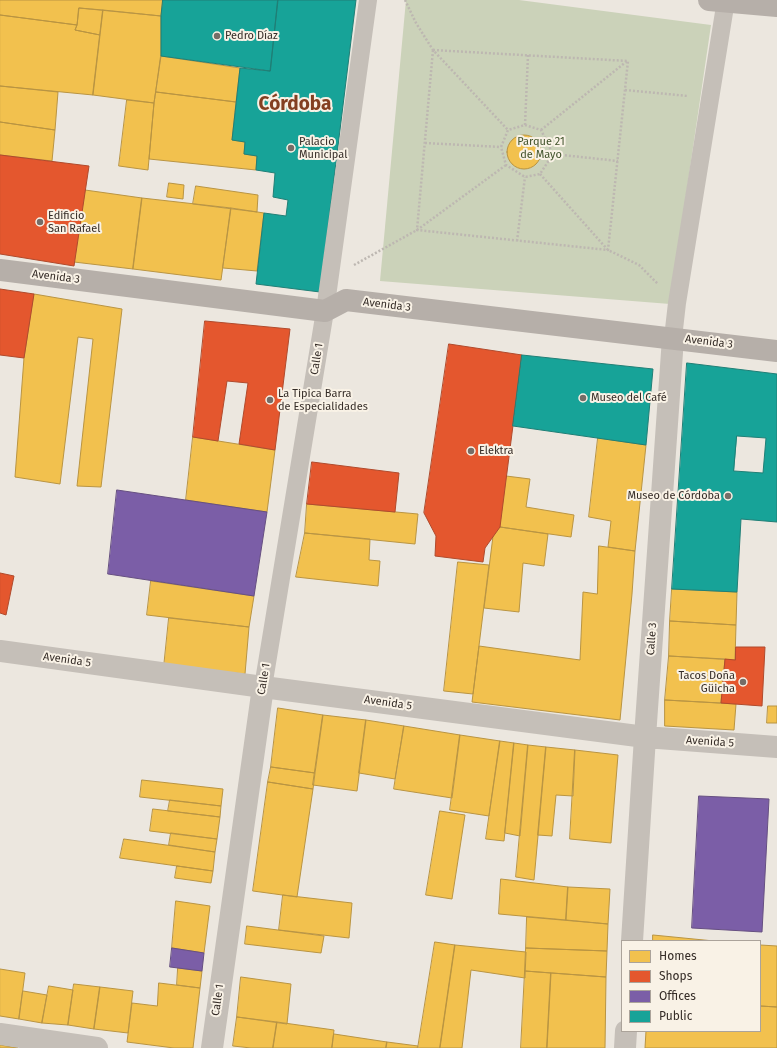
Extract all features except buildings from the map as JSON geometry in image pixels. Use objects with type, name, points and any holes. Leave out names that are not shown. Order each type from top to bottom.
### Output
[{"type":"main road","points":[[720,1],[777,6]]},
{"type":"main road","name":"Avenida 3","points":[[0,270],[325,311],[346,300],[777,351]]},
{"type":"street","name":"Calle 1","points":[[212,1048],[263,687],[330,279],[368,0]]},
{"type":"street","points":[[673,338],[677,303],[710,98],[720,1]]},
{"type":"street","name":"Calle 3","points":[[632,940],[673,338]]},
{"type":"street","name":"Avenida 5","points":[[0,651],[645,737],[777,747]]},
{"type":"street","points":[[625,1048],[626,1032]]},
{"type":"street","points":[[0,1034],[97,1048]]},
{"type":"path","points":[[405,0],[416,23],[433,50],[508,130]]},
{"type":"path","points":[[416,230],[433,50]]},
{"type":"path","points":[[433,50],[628,61]]},
{"type":"path","points":[[525,125],[528,56]]},
{"type":"path","points":[[608,250],[628,61]]},
{"type":"path","points":[[541,130],[628,61]]},
{"type":"path","points":[[625,90],[710,98]]},
{"type":"path","points":[[508,130],[525,125],[541,130],[553,154]]},
{"type":"path","points":[[508,130],[501,148],[506,165],[524,177],[540,174],[553,154]]},
{"type":"path","points":[[425,143],[501,148]]},
{"type":"path","points":[[553,154],[618,161]]},
{"type":"path","points":[[330,279],[416,230],[506,165]]},
{"type":"path","points":[[540,174],[608,250]]},
{"type":"path","points":[[517,241],[524,177]]},
{"type":"path","points":[[416,230],[608,250],[639,265],[677,303]]},
{"type":"green space","name":"Parque 21 de Mayo","points":[[406,0],[519,0],[711,25],[670,304],[380,281]]},
{"type":"place","name":"Pedro Díaz","points":[[217,36]]},
{"type":"place","name":"Palacio Municipal","points":[[291,148]]},
{"type":"place","name":"Edificio San Rafael","points":[[40,222]]},
{"type":"place","name":"Museo del Café","points":[[583,398]]},
{"type":"place","name":"La Tipica Barra de Especialidades","points":[[270,400]]},
{"type":"place","name":"Elektra","points":[[471,451]]},
{"type":"place","name":"Museo de Córdoba","points":[[728,496]]},
{"type":"place","name":"Tacos Doña Güicha","points":[[743,682]]},
{"type":"district","name":"Córdoba","points":[[295,105]]}]
